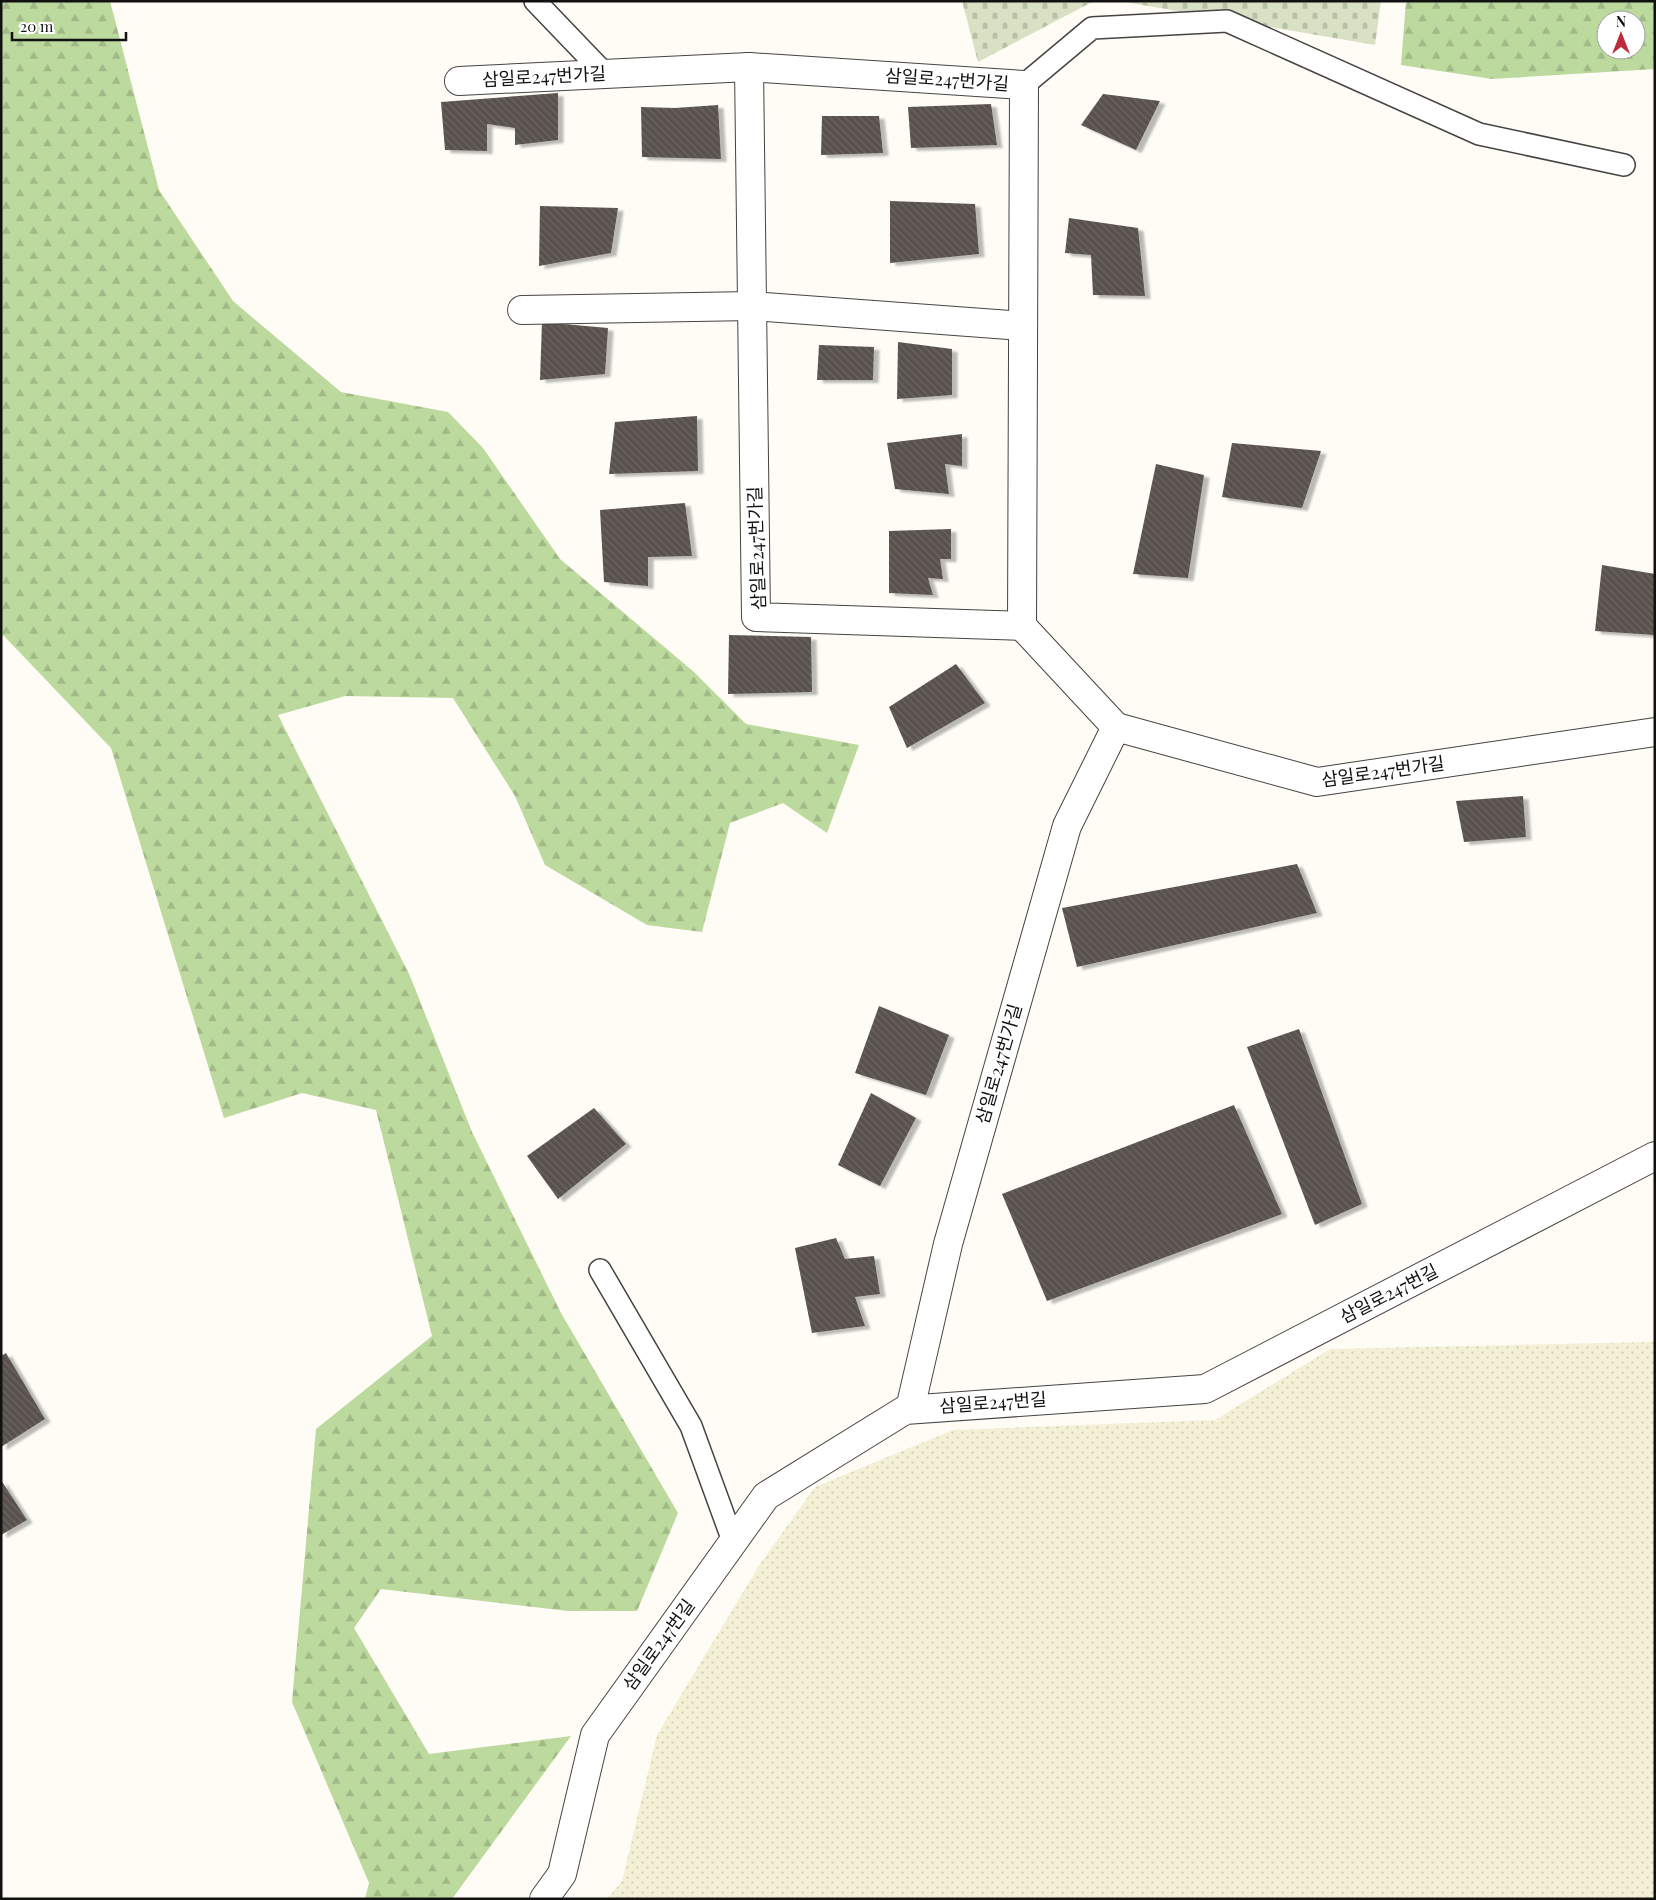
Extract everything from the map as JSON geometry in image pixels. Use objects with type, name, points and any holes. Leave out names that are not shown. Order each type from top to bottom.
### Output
[{"type":"street","name":"삼일로247번가길","points":[[459,81],[749,67],[1024,85],[1022,626],[756,617],[749,67]]},
{"type":"street","points":[[522,310],[752,306],[1023,326]]},
{"type":"street","points":[[1022,626],[1116,727]]},
{"type":"street","name":"삼일로247번가길","points":[[910,1409],[948,1244],[1067,826],[1116,727],[1317,782],[1655,732]]},
{"type":"street","name":"삼일로247번길","points":[[544,1899],[562,1874],[595,1735],[766,1496],[910,1409],[1205,1388],[1655,1156]]},
{"type":"lane","points":[[535,1],[605,74]]},
{"type":"lane","points":[[1024,85],[1092,28],[1227,21],[1479,134],[1624,165]]},
{"type":"lane","points":[[600,1270],[691,1426],[734,1541]]},
{"type":"shaded area","points":[[1655,1342],[1655,1899],[607,1899],[622,1881],[657,1735],[760,1564],[815,1487],[953,1430],[1215,1420],[1330,1349]]},
{"type":"green space","points":[[1,1],[110,1],[159,190],[233,301],[341,392],[448,412],[483,448],[560,559],[694,672],[746,724],[859,745],[827,833],[783,803],[730,823],[702,932],[647,925],[545,865],[515,796],[453,698],[345,696],[278,715],[410,976],[472,1132],[561,1313],[678,1513],[637,1611],[568,1611],[381,1589],[354,1628],[429,1754],[571,1736],[452,1899],[365,1899],[369,1883],[292,1702],[316,1429],[432,1336],[376,1110],[302,1093],[224,1118],[111,748],[1,635]]},
{"type":"green space","points":[[962,1],[1094,1],[978,62]]},
{"type":"green space","points":[[1119,1],[1381,1],[1375,45]]},
{"type":"green space","points":[[1406,1],[1655,1],[1655,69],[1492,79],[1401,65]]},
{"type":"building","points":[[558,93],[558,140],[515,145],[515,128],[487,124],[487,151],[445,150],[441,102]]},
{"type":"building","points":[[1103,94],[1160,101],[1136,150],[1081,125]]},
{"type":"building","points":[[991,104],[997,145],[911,148],[908,107]]},
{"type":"building","points":[[718,105],[721,159],[642,157],[641,107],[675,108]]},
{"type":"building","points":[[822,116],[879,116],[883,153],[821,155]]},
{"type":"building","points":[[890,201],[975,204],[979,254],[890,263]]},
{"type":"building","points":[[540,206],[618,208],[611,253],[539,266]]},
{"type":"building","points":[[1069,218],[1138,228],[1145,296],[1093,295],[1091,255],[1065,253]]},
{"type":"building","points":[[542,322],[608,328],[605,374],[540,380]]},
{"type":"building","points":[[898,342],[952,349],[952,395],[897,399]]},
{"type":"building","points":[[819,345],[874,347],[873,380],[817,380]]},
{"type":"building","points":[[697,416],[698,471],[609,474],[615,422]]},
{"type":"building","points":[[962,434],[962,466],[945,464],[949,494],[895,489],[887,443]]},
{"type":"building","points":[[1232,443],[1321,451],[1302,508],[1222,497]]},
{"type":"building","points":[[1156,464],[1204,475],[1188,578],[1133,574]]},
{"type":"building","points":[[685,503],[692,556],[648,557],[648,586],[604,582],[600,510]]},
{"type":"building","points":[[951,529],[951,559],[940,559],[943,579],[928,578],[933,595],[889,593],[889,531]]},
{"type":"building","points":[[1602,565],[1655,574],[1655,635],[1595,631]]},
{"type":"building","points":[[729,635],[811,637],[812,692],[728,694]]},
{"type":"building","points":[[956,664],[985,703],[907,748],[889,707]]},
{"type":"building","points":[[1523,796],[1526,837],[1464,842],[1456,801]]},
{"type":"building","points":[[1297,864],[1317,913],[1077,967],[1062,908]]},
{"type":"building","points":[[879,1006],[949,1035],[926,1095],[855,1073]]},
{"type":"building","points":[[1299,1029],[1362,1204],[1315,1225],[1247,1047]]},
{"type":"building","points":[[871,1093],[916,1118],[880,1186],[838,1165]]},
{"type":"building","points":[[1234,1105],[1282,1214],[1047,1301],[1002,1194]]},
{"type":"building","points":[[594,1108],[626,1144],[558,1199],[527,1156]]},
{"type":"building","points":[[836,1238],[845,1259],[874,1256],[880,1294],[855,1297],[865,1326],[812,1333],[795,1248]]},
{"type":"building","points":[[6,1353],[45,1419],[1,1447],[1,1356]]},
{"type":"building","points":[[1,1480],[27,1520],[1,1535]]}]
